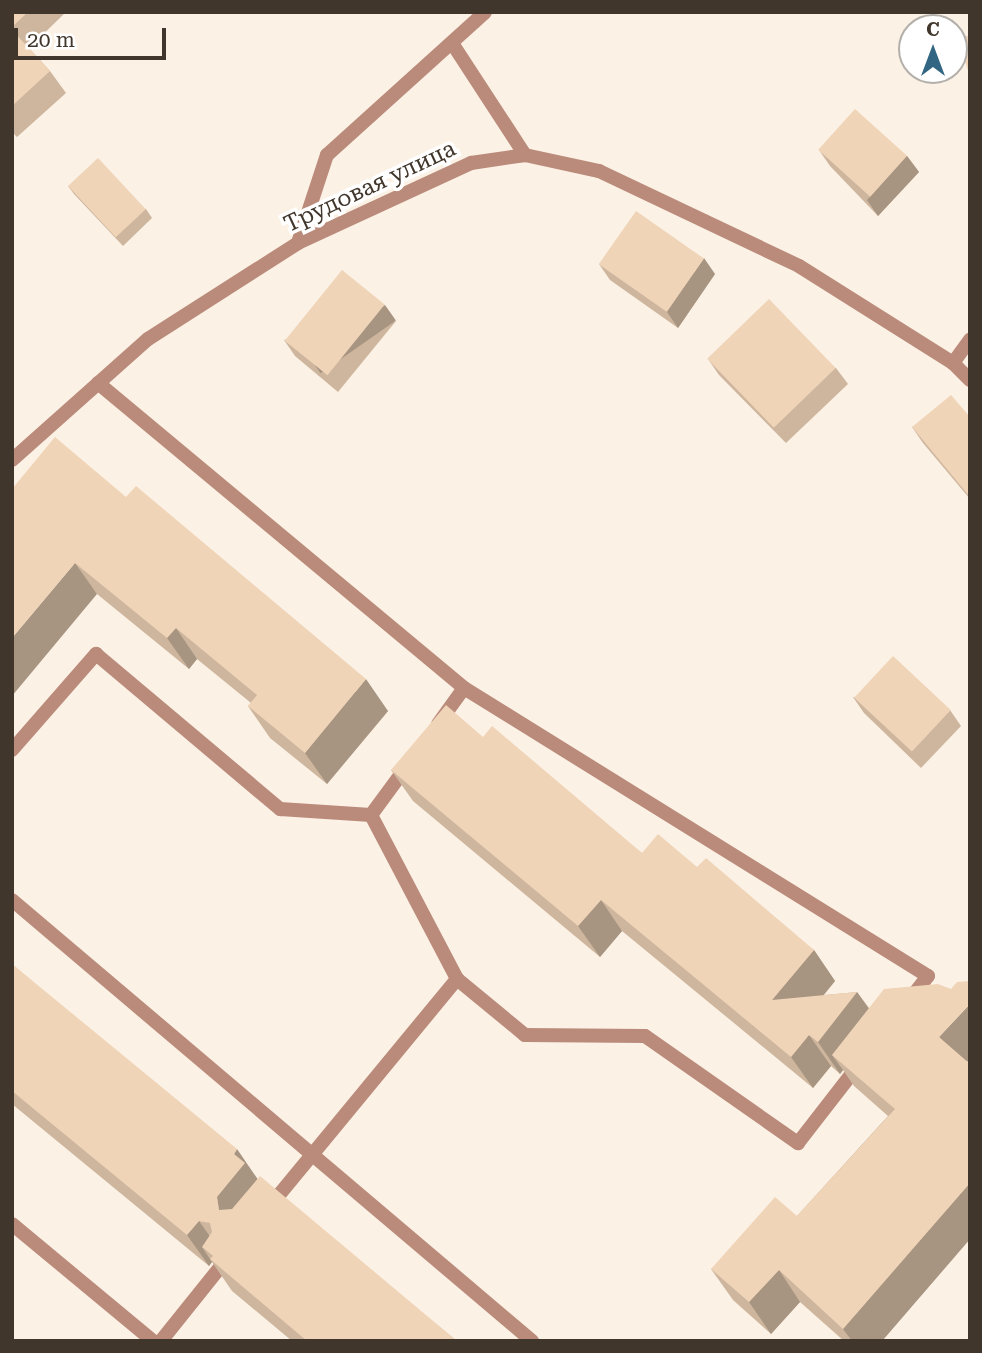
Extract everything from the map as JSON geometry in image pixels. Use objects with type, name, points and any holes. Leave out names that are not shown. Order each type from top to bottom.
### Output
[{"type":"street","points":[[298,243],[327,155],[485,12]]},
{"type":"street","points":[[452,43],[525,155]]},
{"type":"street","name":"Трудовая улица","points":[[12,460],[148,338],[298,243],[471,163],[525,155],[599,171],[799,266],[953,363],[970,380]]},
{"type":"street","points":[[953,363],[970,340]]},
{"type":"street","points":[[98,383],[464,688],[933,980],[895,1018]]},
{"type":"street","points":[[12,750],[96,654],[280,809],[371,815]]},
{"type":"street","points":[[371,815],[464,688]]},
{"type":"street","points":[[371,815],[457,979],[525,1035],[645,1036],[798,1143],[871,1049]]},
{"type":"street","points":[[12,900],[532,1341]]},
{"type":"street","points":[[255,1224],[457,979]]},
{"type":"street","points":[[12,1224],[153,1341]]},
{"type":"street","points":[[161,1341],[225,1261]]},
{"type":"building","points":[[12,12],[28,12],[12,27]]},
{"type":"building","points":[[12,30],[50,71],[12,106]]},
{"type":"building","points":[[970,35],[970,76],[968,70]]},
{"type":"building","points":[[855,109],[907,156],[870,197],[818,150]]},
{"type":"building","points":[[98,158],[146,209],[116,237],[68,186]]},
{"type":"building","points":[[636,211],[704,259],[667,312],[599,264]]},
{"type":"building","points":[[342,270],[385,305],[327,375],[285,341]]},
{"type":"building","points":[[769,299],[836,368],[774,428],[707,359]]},
{"type":"building","points":[[951,395],[970,417],[970,497],[912,427]]},
{"type":"building","points":[[55,437],[126,497],[136,486],[366,679],[305,753],[248,706],[257,695],[176,628],[167,638],[75,563],[12,638],[12,489]]},
{"type":"building","points":[[893,656],[951,710],[912,752],[854,698]]},
{"type":"building","points":[[446,705],[483,737],[492,726],[642,853],[658,834],[697,867],[706,858],[814,950],[772,1000],[857,992],[818,1042],[809,1035],[791,1057],[601,900],[578,926],[391,770]]},
{"type":"building","points":[[12,964],[237,1149],[234,1154],[245,1163],[217,1197],[219,1210],[232,1209],[260,1176],[457,1341],[307,1341],[210,1259],[213,1256],[202,1247],[212,1232],[210,1223],[199,1221],[187,1235],[12,1091]]},
{"type":"building","points":[[970,981],[970,1004],[939,1037],[970,1064],[970,1183],[843,1329],[779,1270],[749,1302],[711,1269],[775,1197],[797,1216],[895,1109],[832,1055],[884,989],[938,984],[951,989],[957,982]]}]
